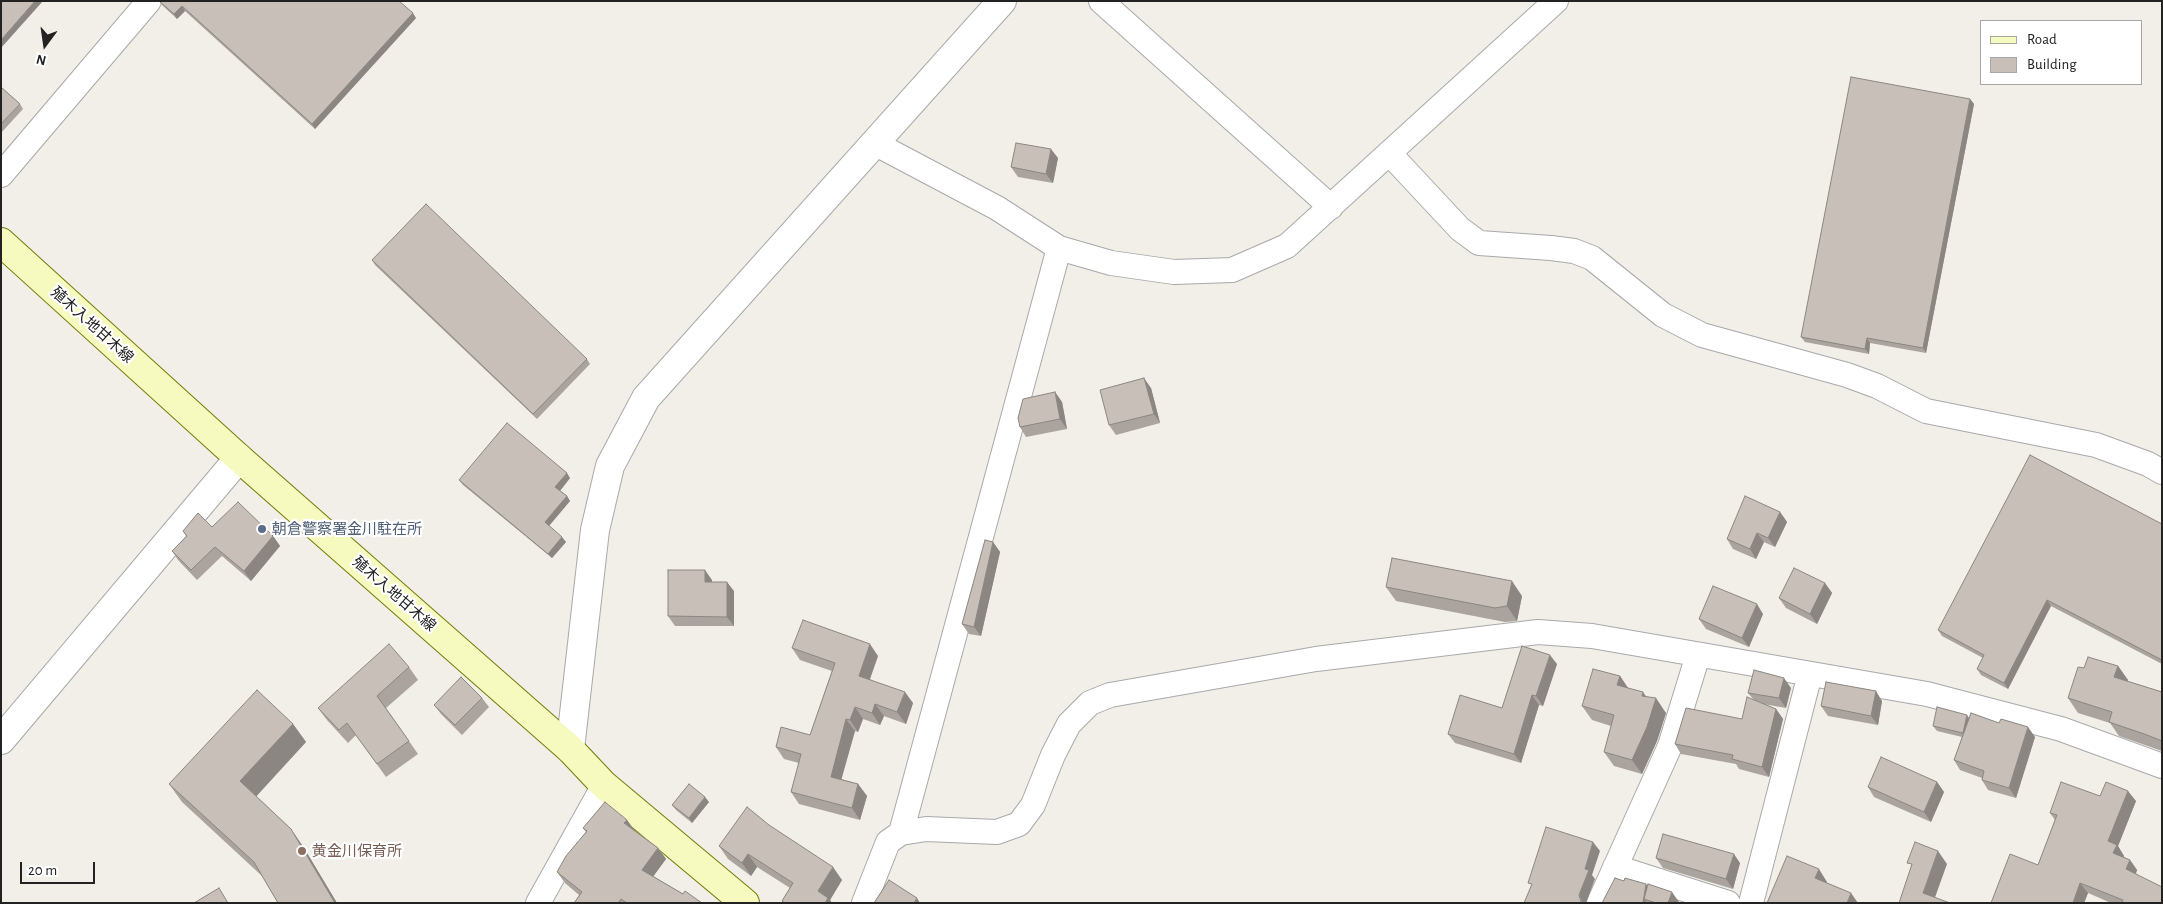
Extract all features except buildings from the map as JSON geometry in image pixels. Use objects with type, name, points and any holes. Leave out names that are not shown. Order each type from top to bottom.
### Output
[{"type":"main road","name":"殖木入地甘木線","points":[[1,242],[239,458],[570,749],[604,785],[745,903]]},
{"type":"street","points":[[1,175],[149,1]]},
{"type":"street","points":[[570,749],[595,530],[610,466],[646,398],[876,144],[1002,1]]},
{"type":"street","points":[[1101,1],[1330,207]]},
{"type":"street","points":[[876,144],[998,208],[1059,248],[1112,263],[1174,272],[1232,270],[1287,246],[1556,1]]},
{"type":"street","points":[[1389,153],[1460,230],[1479,243],[1574,251],[1592,258],[1663,315],[1702,335],[1847,375],[1877,386],[1926,411],[2096,445],[2148,464],[2162,472]]},
{"type":"street","points":[[901,833],[1059,248]]},
{"type":"street","points":[[1,740],[239,458]]},
{"type":"street","points":[[864,903],[888,842],[901,833],[926,829],[997,832],[1018,824],[1033,805],[1053,755],[1069,724],[1090,703],[1110,695],[1316,659],[1538,632],[1592,636],[1927,694],[2061,729],[2162,766]]},
{"type":"street","points":[[1599,903],[1670,746],[1698,655]]},
{"type":"street","points":[[1751,903],[1810,674]]},
{"type":"street","points":[[538,903],[604,785]]},
{"type":"street","points":[[1616,867],[1728,903]]},
{"type":"place","name":"朝倉警察署金川駐在所","points":[[262,529]]},
{"type":"place","name":"黄金川保育所","points":[[302,851]]}]
